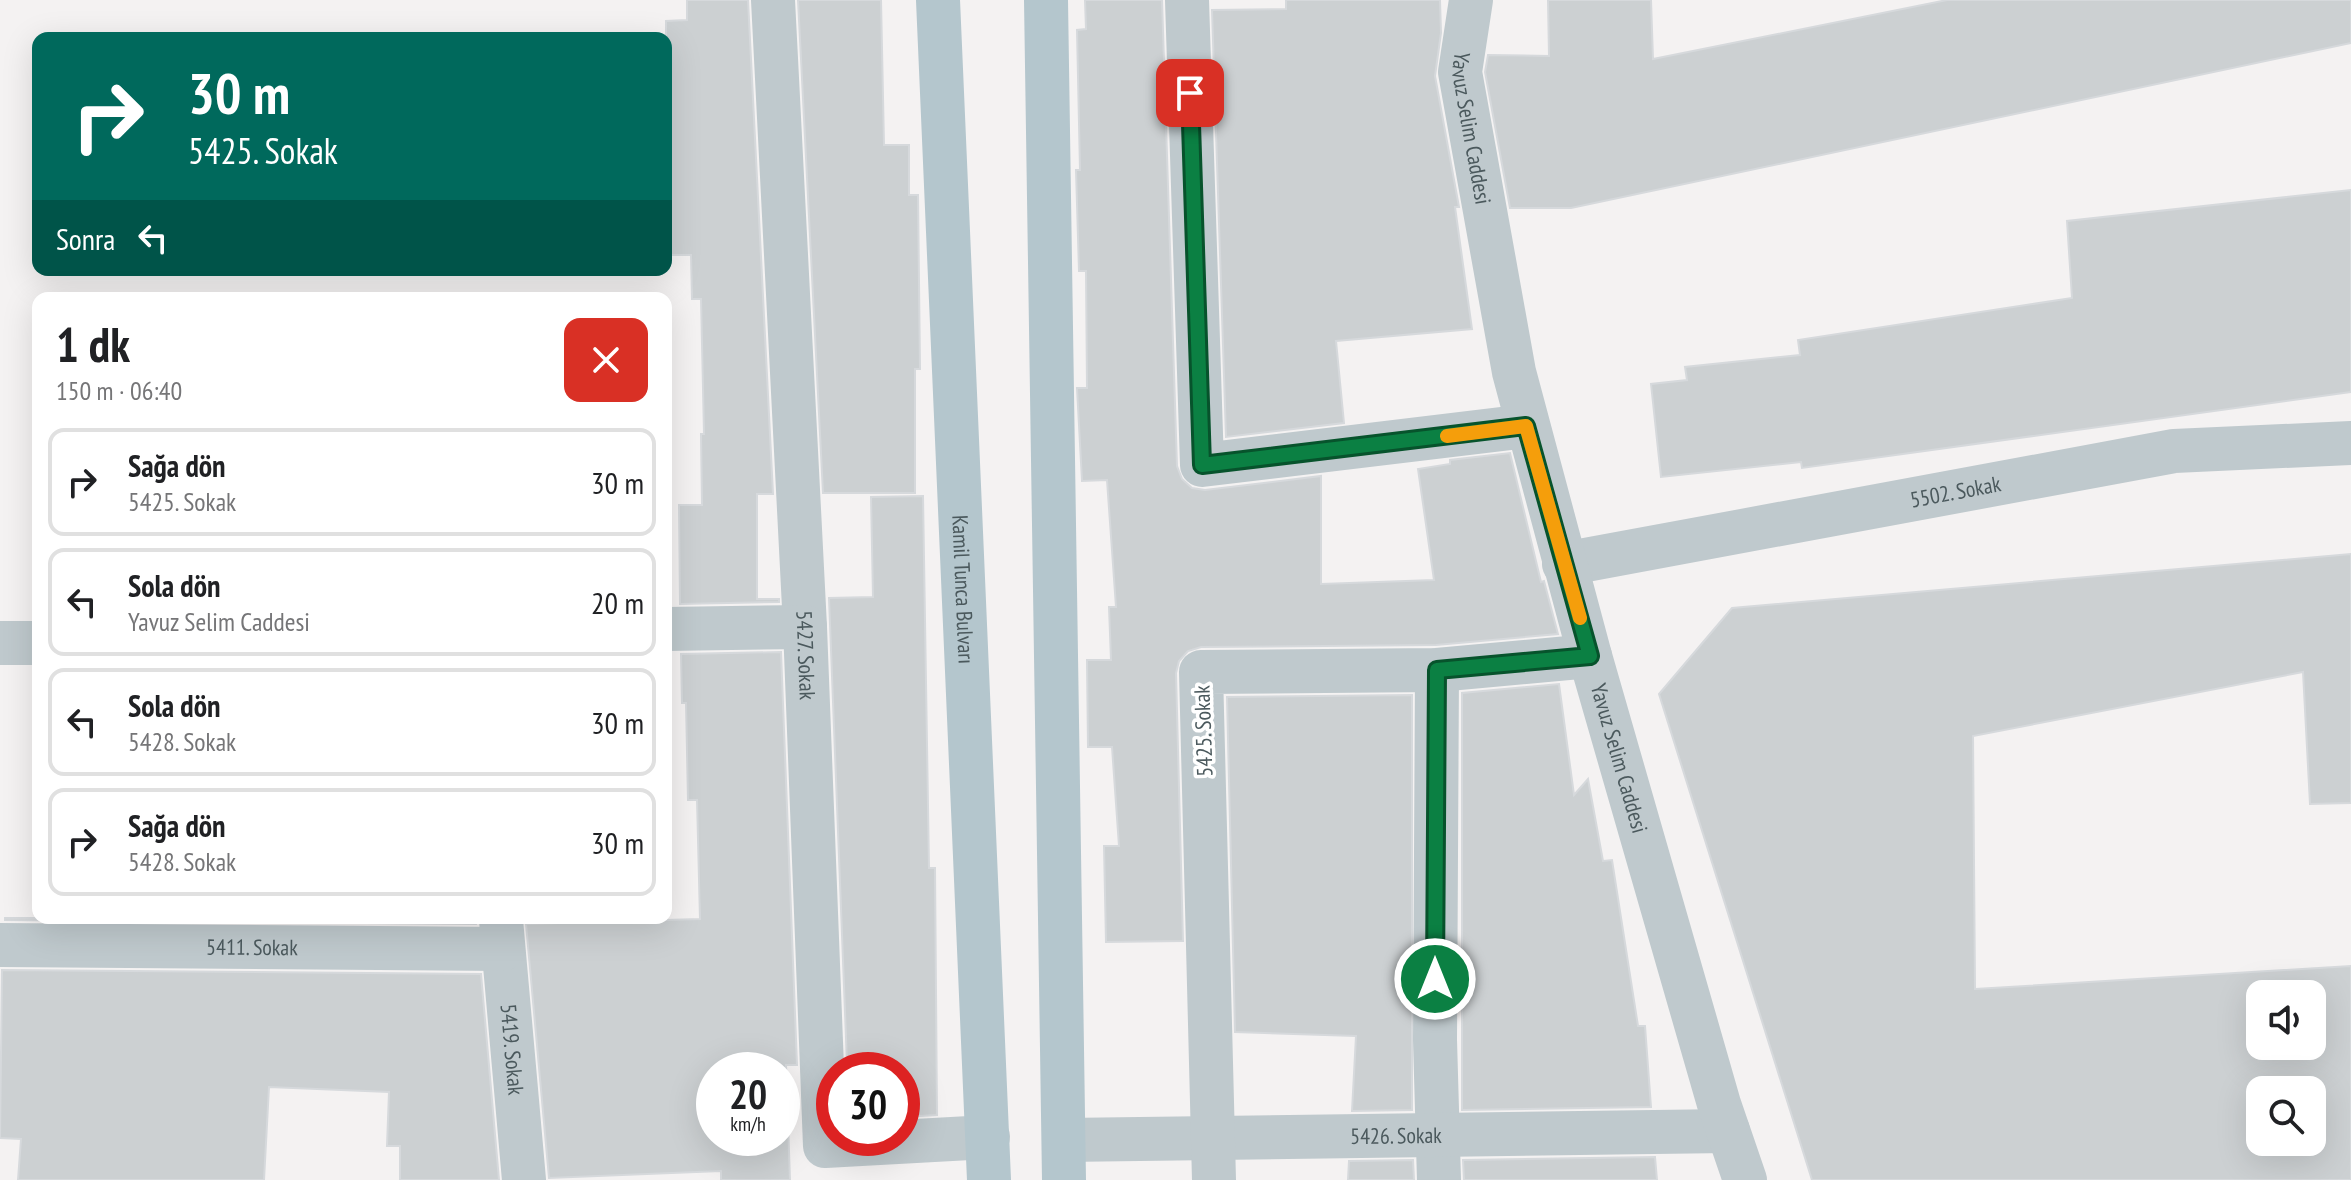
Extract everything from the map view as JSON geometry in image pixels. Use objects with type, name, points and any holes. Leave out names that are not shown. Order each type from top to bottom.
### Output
[{"type":"main road","name":"Kamil Tunca Bulvarı","points":[[938,0],[989,1180]]},
{"type":"main road","points":[[1046,0],[1064,1160]]},
{"type":"street","name":"5427. Sokak","points":[[773,0],[805,627],[825,1146],[988,1137]]},
{"type":"street","points":[[1187,0],[1202,465],[1526,426]]},
{"type":"street","name":"Yavuz Selim Caddesi","points":[[1471,0],[1460,72],[1526,426],[1590,656],[1728,1131],[1745,1180]]},
{"type":"street","name":"5502. Sokak","points":[[1564,564],[2174,451],[2351,443]]},
{"type":"street","points":[[672,629],[805,627]]},
{"type":"street","points":[[0,643],[32,643]]},
{"type":"street","name":"5425. Sokak","points":[[1214,1180],[1201,672],[1437,670],[1590,656]]},
{"type":"street","points":[[1437,670],[1435,1040],[1439,1180]]},
{"type":"street","name":"5411. Sokak","points":[[0,945],[502,933]]},
{"type":"street","name":"5419. Sokak","points":[[502,933],[524,1180]]},
{"type":"street","name":"5426. Sokak","points":[[1064,1160],[1214,1136],[1728,1131]]},
{"type":"building","points":[[687,0],[748,0],[773,494],[757,494],[757,599],[779,599],[779,602],[680,604],[679,505],[702,505],[701,434],[704,434],[701,299],[692,299],[691,255],[672,255],[672,32],[666,32],[666,21],[687,20]]},
{"type":"building","points":[[798,0],[881,0],[884,145],[909,145],[909,195],[918,195],[920,369],[915,369],[915,493],[823,493]]},
{"type":"building","points":[[1085,0],[1162,0],[1177,466],[1182,479],[1192,488],[1205,490],[1321,476],[1321,584],[1434,580],[1418,469],[1450,464],[1450,460],[1510,453],[1541,582],[1544,581],[1558,634],[1436,645],[1201,647],[1188,651],[1179,661],[1176,673],[1183,941],[1106,942],[1104,846],[1119,846],[1112,747],[1088,747],[1087,660],[1111,660],[1109,607],[1116,607],[1107,480],[1082,481],[1077,388],[1087,388],[1086,271],[1079,271],[1076,170],[1080,170],[1077,30],[1086,29]]},
{"type":"building","points":[[1286,0],[1440,0],[1441,33],[1435,76],[1459,207],[1455,207],[1472,329],[1336,341],[1344,423],[1226,437],[1212,10],[1286,9]]},
{"type":"building","points":[[1548,0],[1651,0],[1653,59],[1947,0],[2351,0],[2351,43],[1571,208],[1510,208],[1485,72],[1488,55],[1549,56]]},
{"type":"building","points":[[2351,190],[2351,392],[1802,468],[1801,462],[1661,477],[1651,384],[1687,380],[1685,367],[1800,355],[1798,340],[2072,298],[2067,221]]},
{"type":"building","points":[[923,496],[929,868],[935,868],[937,1115],[920,1116],[920,1052],[847,1052],[829,598],[873,597],[871,497]]},
{"type":"building","points":[[2351,554],[2351,803],[2310,804],[2303,672],[1973,736],[1975,989],[2351,966],[2351,1180],[1812,1180],[1659,694],[1732,608]]},
{"type":"building","points":[[781,652],[796,1052],[696,1052],[696,1156],[789,1156],[790,1180],[721,1180],[721,1171],[549,1178],[526,924],[672,924],[672,920],[700,919],[697,800],[688,800],[686,703],[682,703],[681,654]]},
{"type":"building","points":[[1559,684],[1574,795],[1588,779],[1603,861],[1612,860],[1638,1026],[1645,1026],[1651,1107],[1462,1110],[1462,693]]},
{"type":"building","points":[[1412,695],[1412,1110],[1352,1111],[1356,1036],[1235,1032],[1227,697]]},
{"type":"building","points":[[5,918],[32,918],[32,920]]},
{"type":"building","points":[[2,970],[481,974],[499,1180],[400,1180],[400,1146],[387,1146],[389,1092],[269,1087],[264,1180],[18,1180],[21,1139],[0,1138]]},
{"type":"building","points":[[1655,1157],[1657,1180],[1464,1180],[1463,1160]]},
{"type":"building","points":[[1413,1160],[1414,1180],[1348,1180],[1349,1161]]},
{"type":"slow traffic","points":[[1447,436],[1526,426],[1580,618]]},
{"type":"route","points":[[1190,93],[1202,465],[1526,426],[1590,656],[1437,670],[1435,979]]}]
